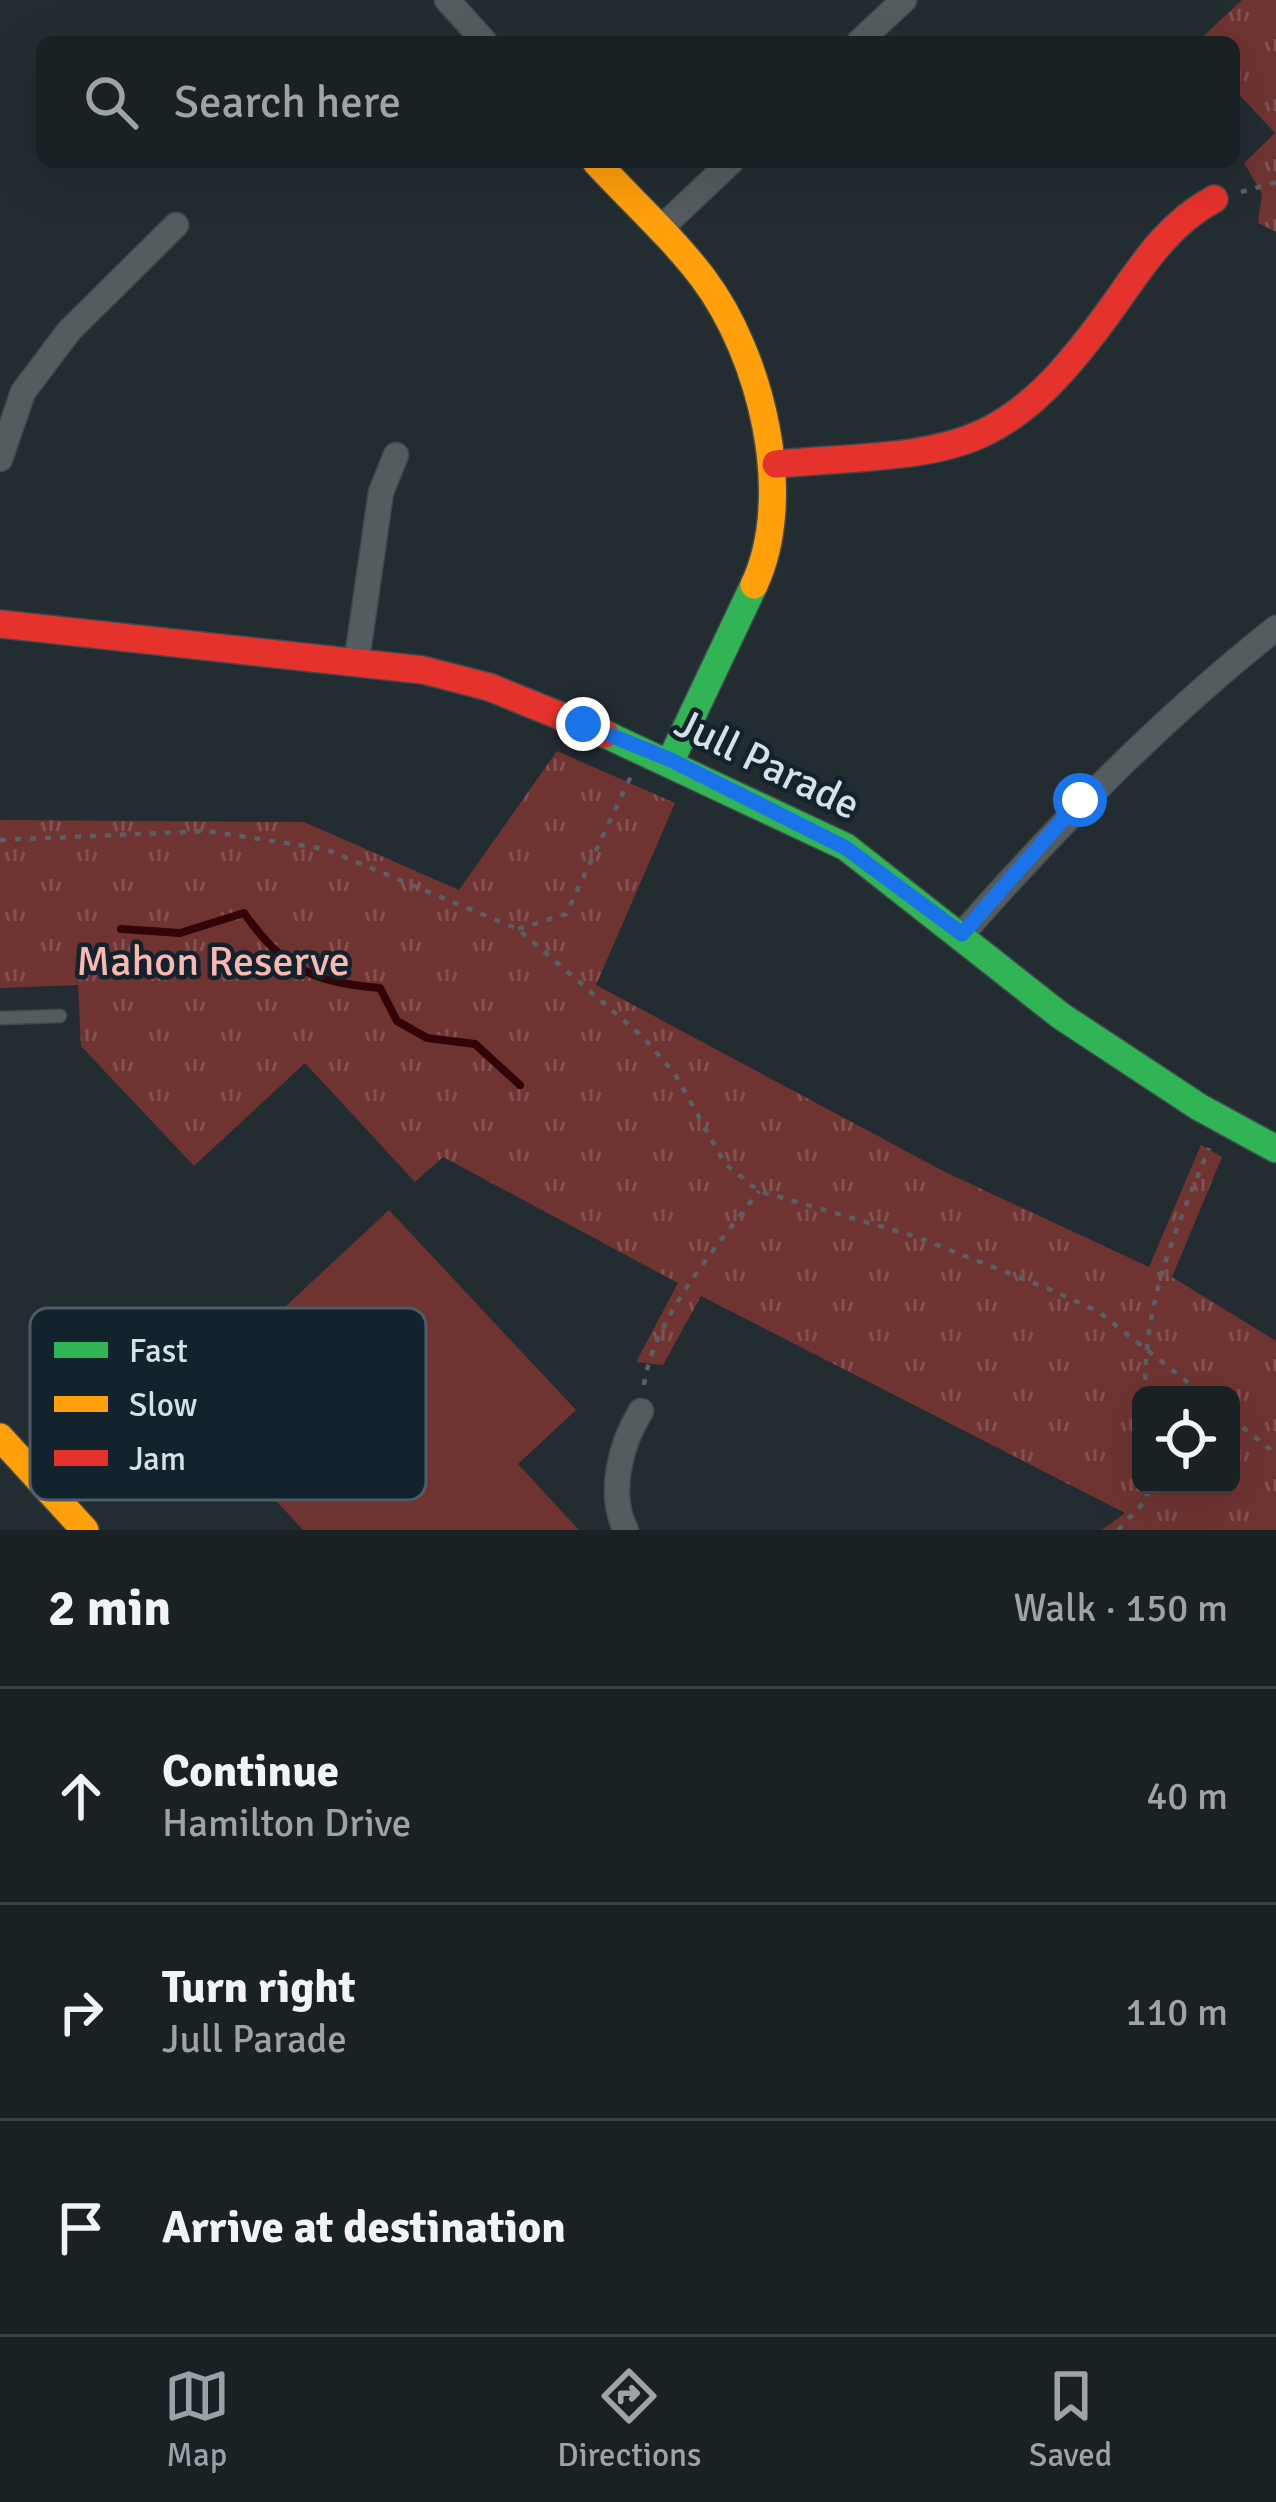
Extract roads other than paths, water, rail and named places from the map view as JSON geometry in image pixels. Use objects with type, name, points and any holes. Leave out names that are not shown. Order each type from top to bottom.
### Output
[{"type":"street","points":[[447,0],[480,36]]},
{"type":"street","points":[[865,36],[904,0]]},
{"type":"street","points":[[602,168],[703,278],[735,331],[776,464],[764,564],[671,760]]},
{"type":"street","points":[[659,230],[725,168]]},
{"type":"street","points":[[776,464],[949,448],[998,427],[1050,389],[1162,237],[1214,199]]},
{"type":"street","points":[[0,459],[23,392],[69,331],[176,225]]},
{"type":"street","points":[[357,659],[381,492],[396,455]]},
{"type":"street","name":"Jull Parade","points":[[0,624],[357,659],[489,687],[671,760],[846,848],[962,934],[1061,1016],[1221,1120],[1276,1149]]},
{"type":"street","points":[[962,934],[1080,800],[1192,694],[1276,628]]},
{"type":"street","points":[[626,1530],[619,1515],[620,1471],[625,1437],[641,1411]]},
{"type":"street","points":[[0,1437],[30,1470]]},
{"type":"street","points":[[58,1500],[85,1530]]},
{"type":"lane","points":[[0,1018],[60,1016]]},
{"type":"waterway","points":[[121,929],[180,933],[244,913],[273,948],[301,969],[336,982],[380,988],[397,1021],[427,1038],[475,1044],[520,1085]]},
{"type":"park label","name":"Mahon Reserve","points":[[213,960]]}]
